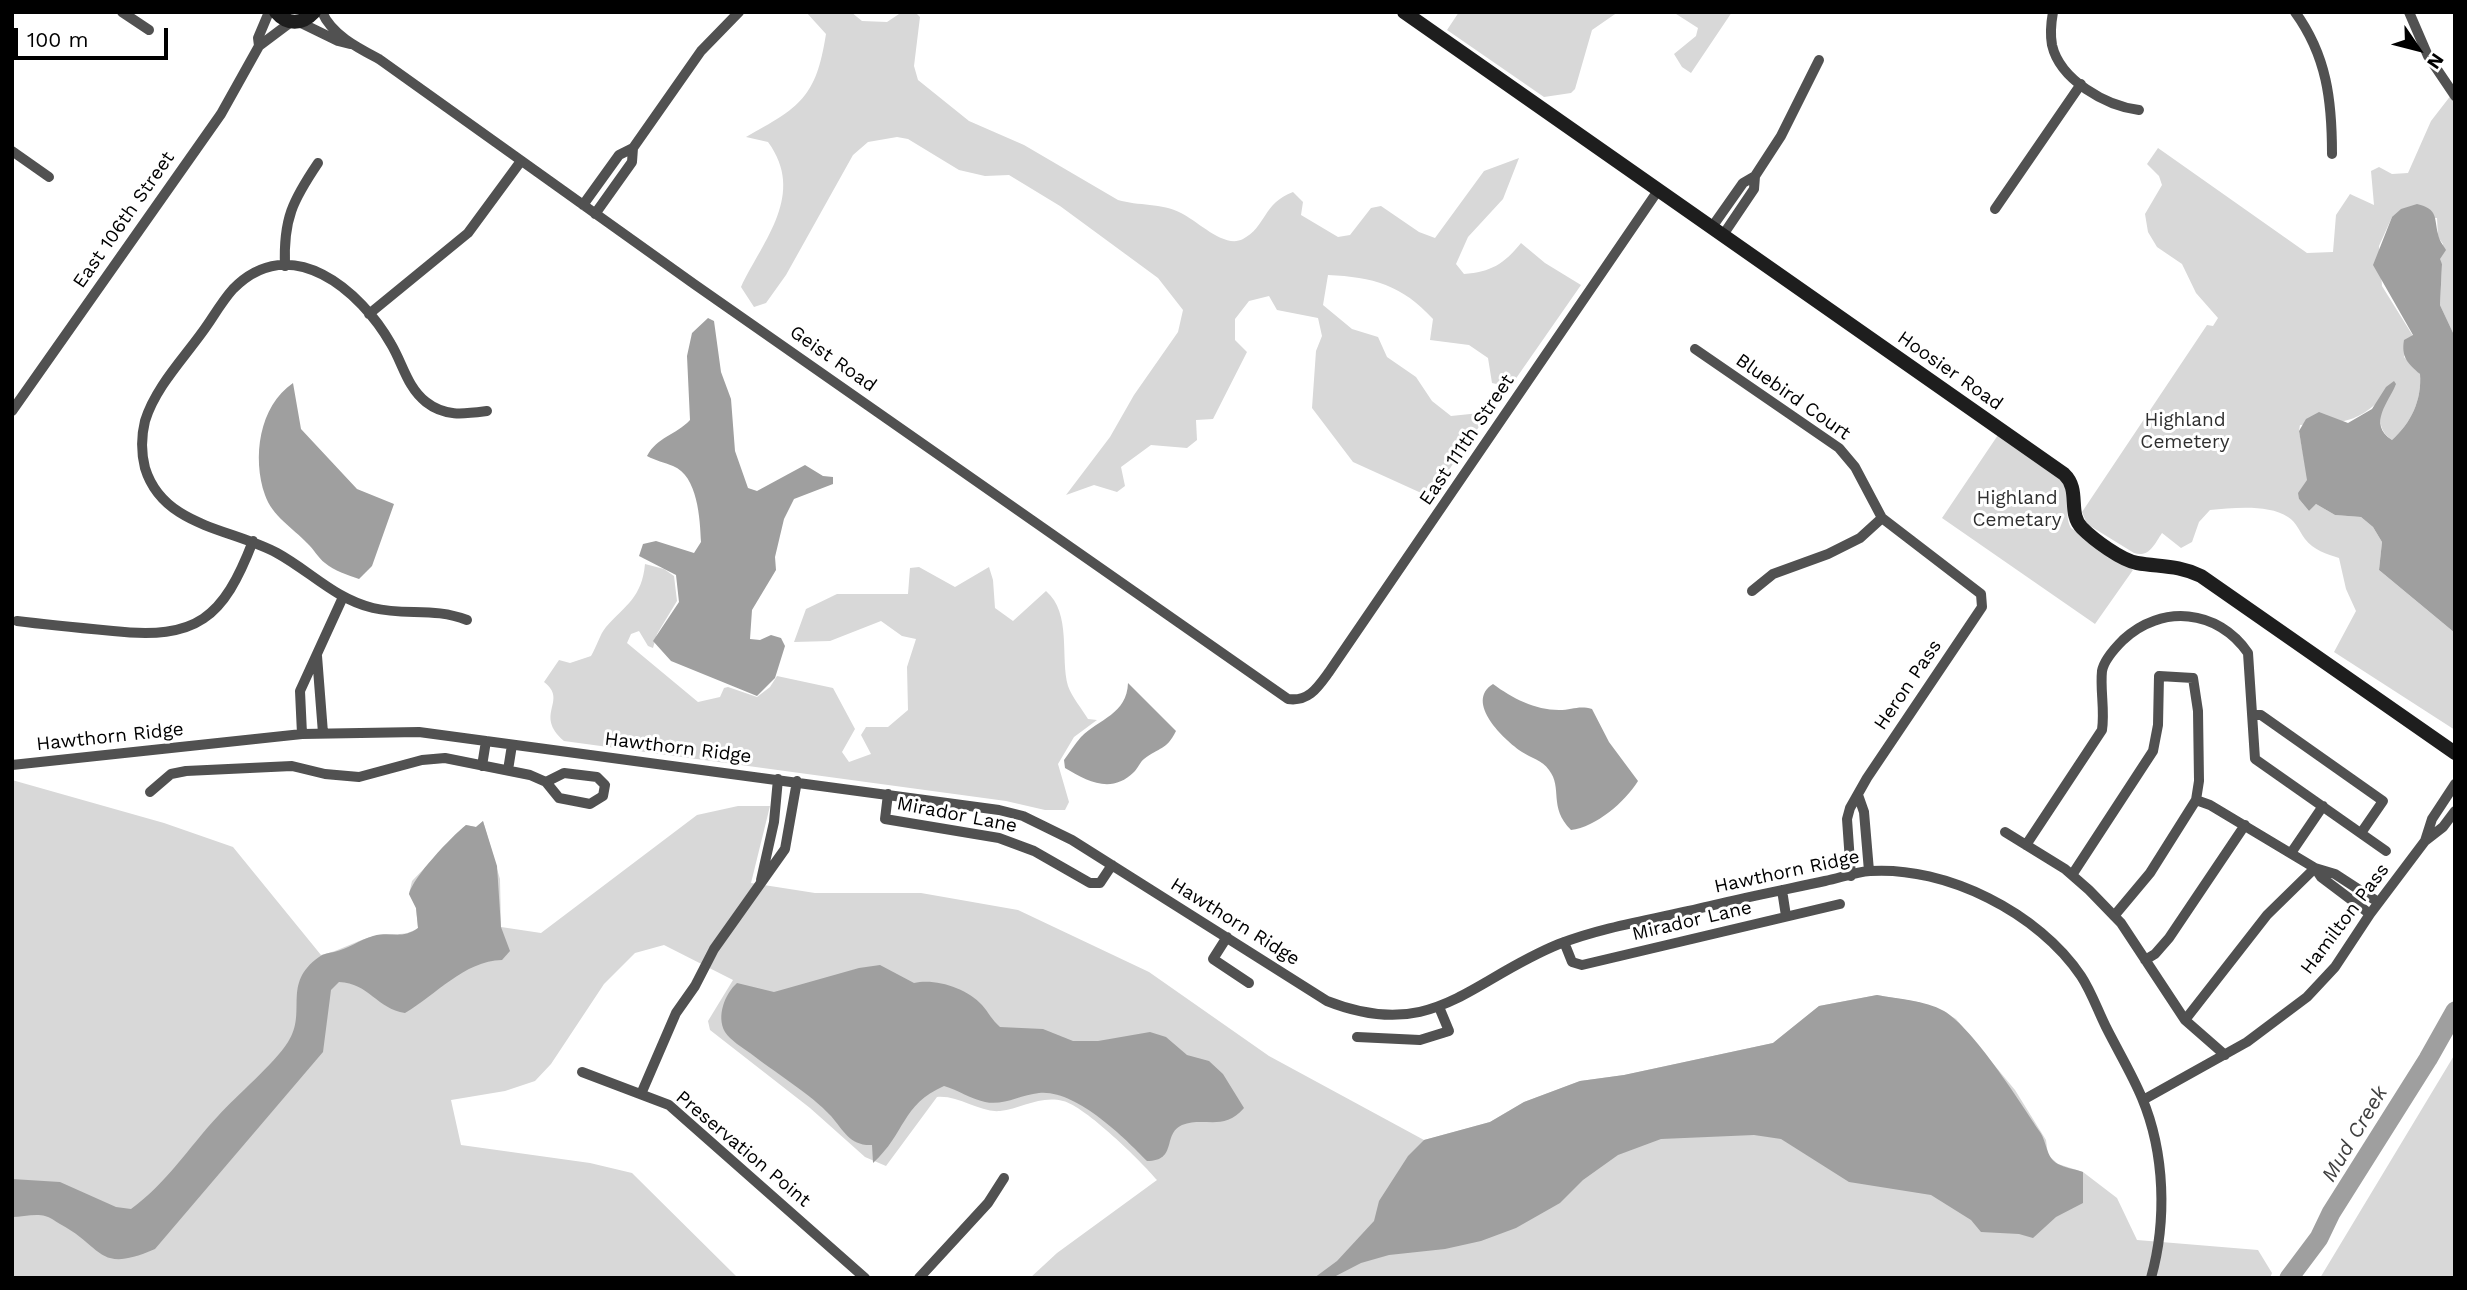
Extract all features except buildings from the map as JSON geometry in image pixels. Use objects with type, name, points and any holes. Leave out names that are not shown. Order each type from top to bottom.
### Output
[{"type":"street","points":[[122,12],[149,30]]},
{"type":"street","name":"East 106th Street","points":[[259,46],[258,38],[269,12]]},
{"type":"street","points":[[275,12],[295,22],[314,12]]},
{"type":"street","name":"Geist Road","points":[[322,12],[327,22],[351,44],[379,59],[1281,696],[1296,700]]},
{"type":"street","points":[[583,205],[619,155],[633,148],[701,51],[739,12]]},
{"type":"street","name":"Hoosier Road","points":[[1404,12],[2064,474],[2073,483],[2076,520],[2084,531],[2134,562],[2176,566],[2201,576],[2455,752]]},
{"type":"street","points":[[2053,12],[2051,42],[2054,53],[2065,70],[2115,106],[2139,110]]},
{"type":"street","points":[[2295,12],[2320,55],[2326,77],[2331,97],[2332,154]]},
{"type":"street","points":[[2409,12],[2428,56],[2455,96]]},
{"type":"street","name":"East 106th Street","points":[[12,411],[221,114],[259,46],[295,22]]},
{"type":"street","name":"Geist Road","points":[[295,22],[351,44]]},
{"type":"street","points":[[1717,231],[1754,189],[1755,176],[1781,136],[1819,61]]},
{"type":"street","points":[[1995,209],[2081,84]]},
{"type":"street","points":[[595,214],[632,162],[633,148]]},
{"type":"street","points":[[12,151],[49,177]]},
{"type":"street","points":[[369,314],[468,233],[521,161]]},
{"type":"street","points":[[285,266],[286,228],[291,206],[318,163]]},
{"type":"street","name":"East 111th Street","points":[[1296,700],[1310,695],[1329,672],[1659,190]]},
{"type":"street","points":[[467,620],[447,612],[385,610],[343,597],[281,555],[253,541],[183,516],[165,502],[150,482],[141,442],[151,405],[234,289],[259,273],[285,266],[307,268],[330,276],[347,289],[391,344],[412,387],[425,401],[449,414],[487,411]]},
{"type":"street","name":"Bluebird Court","points":[[1695,349],[1839,448],[1855,467],[1882,518],[1981,594]]},
{"type":"street","points":[[12,388],[22,395]]},
{"type":"street","points":[[1752,591],[1773,574],[1828,554],[1860,538],[1882,518]]},
{"type":"street","points":[[17,621],[148,635],[179,632],[197,624],[224,599],[253,541]]},
{"type":"street","name":"Heron Pass","points":[[1852,876],[1847,819],[1858,795],[1982,607],[1981,594]]},
{"type":"street","points":[[302,734],[300,691],[343,597]]},
{"type":"street","points":[[2026,845],[2102,730],[2102,670],[2118,645],[2136,628],[2154,619],[2184,615],[2210,621],[2225,630],[2248,653],[2255,759],[2386,851]]},
{"type":"street","points":[[317,652],[323,733]]},
{"type":"street","points":[[2072,875],[2153,751],[2158,725],[2159,676],[2193,678],[2197,686],[2199,781],[2196,800],[2150,873],[2114,916]]},
{"type":"street","points":[[2253,715],[2261,715],[2383,801],[2361,833]]},
{"type":"street","name":"Hawthorn Ridge","points":[[12,765],[302,734],[419,732],[968,804],[1023,816],[1049,827],[1327,1001],[1346,1008],[1388,1016],[1439,1007],[1536,954],[1564,942],[1782,890],[1869,871],[1905,873],[1956,883],[1996,901],[2033,924],[2081,975],[2143,1100],[2161,1182],[2160,1233],[2151,1278]]},
{"type":"street","points":[[482,765],[486,741]]},
{"type":"street","points":[[508,770],[512,745]]},
{"type":"street","points":[[149,792],[171,774],[212,769],[292,766],[351,777],[387,772],[434,758],[508,770],[546,782],[563,800],[590,804],[600,800],[605,792],[605,785],[597,777],[564,773],[546,782]]},
{"type":"street","points":[[760,883],[774,822],[778,779]]},
{"type":"street","points":[[641,1094],[676,1013],[695,986],[714,948],[785,849],[797,781]]},
{"type":"street","name":"Hamilton Pass","points":[[2425,841],[2432,819],[2455,784]]},
{"type":"street","name":"Mirador Lane","points":[[888,794],[884,819],[999,838],[1034,851],[1090,883],[1100,883],[1112,865]]},
{"type":"street","points":[[1858,795],[1864,812],[1869,871]]},
{"type":"street","points":[[2196,800],[2245,825],[2315,868],[2321,877],[2370,914]]},
{"type":"street","points":[[2291,853],[2323,806]]},
{"type":"street","name":"Hamilton Pass","points":[[2143,1100],[2225,1055],[2269,1027],[2307,997],[2335,967],[2378,902],[2425,841],[2443,827],[2455,811]]},
{"type":"street","points":[[2145,960],[2155,954],[2169,938],[2245,825]]},
{"type":"street","points":[[2005,832],[2072,875],[2114,916],[2185,1020],[2225,1055]]},
{"type":"street","points":[[2185,1020],[2258,925],[2315,868],[2327,869],[2378,902]]},
{"type":"street","points":[[1782,890],[1786,916]]},
{"type":"street","name":"Mirador Lane","points":[[1564,942],[1572,962],[1581,965],[1840,904]]},
{"type":"street","points":[[1227,937],[1213,959],[1249,983]]},
{"type":"street","points":[[1357,1037],[1420,1040],[1449,1031],[1439,1007]]},
{"type":"street","name":"Preservation Point","points":[[582,1072],[668,1105],[682,1115],[865,1278]]},
{"type":"street","points":[[919,1278],[988,1203],[1004,1178]]},
{"type":"green space","points":[[806,12],[851,12],[862,21],[887,22],[902,12],[915,12],[920,17],[914,66],[918,80],[969,121],[1024,145],[1118,200],[1174,210],[1211,233],[1228,240],[1236,241],[1251,234],[1276,202],[1293,192],[1303,202],[1301,215],[1338,237],[1350,235],[1371,208],[1381,206],[1419,232],[1435,238],[1484,171],[1519,158],[1503,199],[1468,237],[1456,264],[1464,274],[1489,269],[1503,262],[1521,243],[1545,263],[1581,285],[1510,387],[1492,383],[1488,358],[1469,345],[1430,340],[1433,319],[1410,298],[1373,281],[1328,275],[1323,305],[1352,329],[1378,337],[1387,357],[1416,377],[1432,401],[1451,416],[1480,413],[1483,421],[1430,497],[1353,462],[1312,408],[1316,351],[1322,336],[1318,318],[1277,310],[1269,296],[1249,301],[1235,319],[1235,340],[1247,352],[1213,419],[1196,420],[1197,440],[1187,448],[1151,445],[1121,467],[1125,486],[1117,492],[1094,485],[1066,495],[1110,437],[1134,395],[1178,332],[1183,310],[1158,278],[1060,206],[1009,175],[985,176],[959,170],[908,139],[897,137],[868,142],[853,155],[786,275],[766,303],[754,307],[741,287],[770,234],[782,198],[783,180],[779,161],[768,142],[746,137],[792,108],[811,87],[822,56],[826,34]]},
{"type":"green space","points":[[1459,12],[1618,12],[1592,30],[1575,89],[1571,93],[1544,97],[1447,30]]},
{"type":"green space","points":[[1673,12],[1732,12],[1691,73],[1682,67],[1674,54],[1696,36],[1698,28]]},
{"type":"green space","name":"Highland Cemetery","points":[[2455,90],[2455,337],[2440,305],[2442,264],[2439,259],[2443,244],[2438,237],[2437,218],[2392,217],[2379,246],[2382,286],[2413,336],[2404,357],[2420,374],[2417,402],[2410,419],[2392,440],[2385,434],[2380,420],[2387,398],[2396,385],[2373,407],[2354,418],[2332,423],[2300,425],[2308,481],[2299,499],[2309,511],[2316,504],[2335,515],[2361,517],[2373,527],[2382,542],[2379,570],[2455,633],[2455,730],[2334,652],[2356,611],[2346,589],[2339,558],[2312,546],[2288,517],[2261,509],[2210,510],[2199,522],[2192,542],[2181,548],[2162,533],[2151,549],[2139,554],[2087,524],[2082,512],[2207,325],[2213,326],[2218,318],[2196,293],[2182,264],[2157,247],[2148,232],[2145,214],[2162,185],[2159,176],[2147,164],[2158,148],[2307,253],[2333,252],[2336,215],[2350,194],[2374,205],[2371,171],[2379,167],[2392,174],[2408,173],[2431,121]]},
{"type":"green space","name":"Highland Cemetary","points":[[1998,435],[2066,482],[2071,528],[2133,570],[2095,624],[1942,518]]},
{"type":"green space","points":[[645,564],[664,569],[674,576],[677,601],[657,634],[653,648],[648,646],[639,631],[631,634],[627,643],[698,702],[720,697],[724,688],[728,687],[757,697],[770,687],[777,676],[833,688],[855,729],[842,752],[849,762],[871,754],[861,735],[866,727],[888,727],[908,710],[907,667],[916,639],[902,636],[881,621],[830,641],[794,642],[806,609],[837,594],[908,594],[910,568],[919,567],[955,587],[989,567],[995,608],[1013,621],[1046,591],[1054,600],[1062,623],[1068,686],[1088,719],[1097,720],[1074,737],[1058,764],[1069,802],[1065,810],[1045,810],[1006,801],[564,741],[551,723],[553,695],[544,682],[559,660],[570,663],[591,656],[604,630],[637,593]]},
{"type":"green space","points":[[12,780],[164,823],[233,847],[321,955],[368,938],[407,933],[418,928],[416,908],[409,894],[412,881],[466,825],[476,827],[483,821],[500,879],[501,927],[541,933],[697,815],[738,806],[770,806],[751,883],[815,893],[921,893],[1018,910],[1149,972],[1269,1056],[1424,1140],[1490,1122],[1524,1102],[1580,1081],[1624,1075],[1773,1043],[1819,1006],[1877,995],[1918,1002],[1956,1019],[2015,1090],[2046,1140],[2048,1155],[2058,1164],[2083,1172],[2117,1198],[2137,1240],[2258,1250],[2272,1273],[2270,1278],[1030,1278],[1057,1253],[1157,1180],[1113,1136],[1085,1113],[1063,1101],[1046,1100],[1008,1110],[992,1111],[937,1097],[886,1166],[865,1157],[810,1108],[710,1030],[708,1021],[733,980],[664,945],[635,953],[604,984],[551,1064],[535,1081],[505,1091],[451,1100],[461,1145],[590,1163],[632,1173],[738,1278],[12,1278]]},
{"type":"green space","points":[[2455,1054],[2455,1278],[2320,1278]]},
{"type":"shaded area","points":[[2417,204],[2432,211],[2439,238],[2446,250],[2440,259],[2440,305],[2455,337],[2455,633],[2379,570],[2382,542],[2373,527],[2361,517],[2335,515],[2316,504],[2309,511],[2299,499],[2298,493],[2307,480],[2299,431],[2306,419],[2319,412],[2348,423],[2372,409],[2386,387],[2394,381],[2396,384],[2380,420],[2385,434],[2392,440],[2405,426],[2414,410],[2419,393],[2420,374],[2406,360],[2403,346],[2404,340],[2413,335],[2373,265],[2392,217],[2401,209]]},
{"type":"shaded area","points":[[708,318],[714,321],[721,372],[731,399],[735,451],[748,488],[757,491],[805,465],[823,476],[833,477],[833,484],[794,499],[784,519],[775,557],[776,570],[752,610],[750,639],[760,640],[771,635],[781,638],[785,646],[775,678],[757,696],[671,661],[653,641],[679,602],[676,575],[639,556],[643,544],[656,541],[694,553],[701,542],[696,499],[688,479],[673,466],[647,456],[656,444],[690,420],[687,356],[692,333]]},
{"type":"shaded area","points":[[293,383],[301,429],[357,489],[394,504],[372,566],[359,579],[337,571],[323,561],[278,515],[265,495],[259,465],[261,434],[272,405]]},
{"type":"shaded area","points":[[1128,683],[1176,731],[1172,737],[1143,760],[1126,779],[1117,783],[1091,781],[1065,768],[1064,760],[1081,737],[1111,715],[1123,702]]},
{"type":"shaded area","points":[[1493,684],[1516,698],[1541,708],[1592,709],[1609,742],[1638,781],[1618,805],[1600,819],[1571,830],[1560,813],[1555,784],[1549,770],[1540,761],[1514,746],[1490,720],[1483,701],[1485,692]]},
{"type":"shaded area","points":[[483,821],[497,866],[501,927],[510,951],[502,960],[475,966],[463,972],[405,1013],[387,1007],[358,987],[339,982],[331,990],[323,1052],[155,1249],[122,1259],[111,1258],[49,1217],[12,1217],[12,1179],[60,1182],[116,1207],[131,1209],[144,1199],[288,1042],[294,1031],[298,988],[308,967],[322,955],[368,938],[406,934],[418,928],[416,908],[409,894],[417,878],[459,831],[466,825],[476,827]]},
{"type":"shaded area","points":[[880,965],[914,983],[941,983],[959,989],[976,999],[1000,1027],[1043,1029],[1073,1041],[1098,1041],[1150,1032],[1166,1037],[1187,1055],[1209,1061],[1223,1074],[1244,1108],[1229,1120],[1182,1125],[1172,1134],[1163,1157],[1147,1161],[1098,1116],[1068,1099],[1039,1093],[992,1103],[980,1101],[944,1086],[919,1102],[884,1152],[873,1163],[872,1145],[853,1140],[813,1100],[733,1041],[725,1032],[721,1019],[726,999],[737,983],[774,992],[859,968]]},
{"type":"shaded area","points":[[1877,995],[1928,1004],[1944,1011],[1969,1033],[2009,1085],[2040,1132],[2051,1158],[2061,1165],[2083,1172],[2083,1203],[2056,1217],[2033,1238],[2019,1234],[1981,1232],[1971,1220],[1931,1195],[1849,1182],[1781,1139],[1754,1135],[1661,1139],[1618,1155],[1583,1180],[1560,1203],[1516,1228],[1481,1241],[1445,1249],[1389,1255],[1361,1263],[1332,1278],[1314,1278],[1337,1261],[1374,1221],[1379,1201],[1408,1156],[1424,1140],[1490,1122],[1524,1102],[1580,1081],[1624,1075],[1773,1043],[1819,1006]]},
{"type":"waterway","name":"Mud Creek","points":[[2289,1278],[2319,1238],[2331,1213],[2428,1059],[2455,1011]]}]
